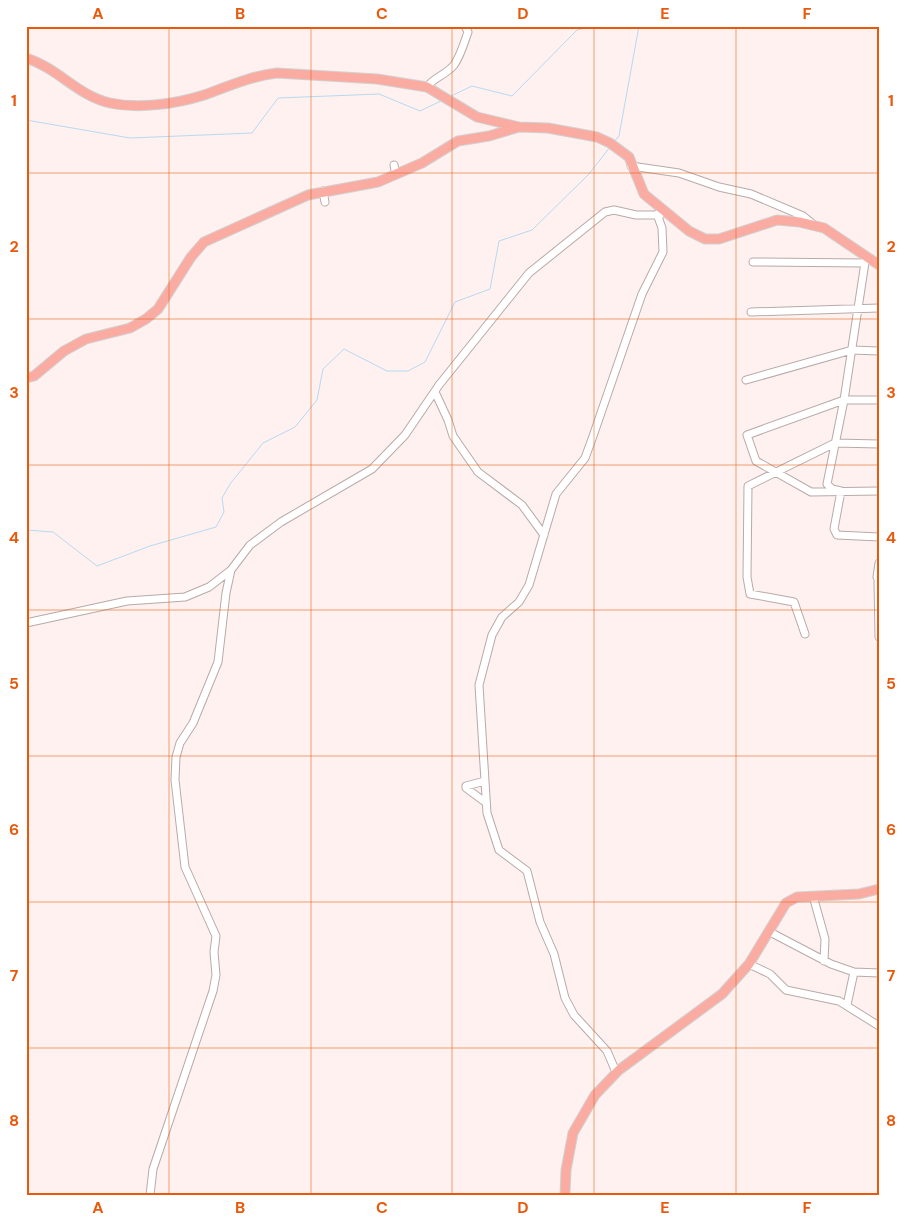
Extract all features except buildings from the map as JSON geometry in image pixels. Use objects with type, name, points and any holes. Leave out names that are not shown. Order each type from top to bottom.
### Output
[{"type":"main road","points":[[26,58],[58,73],[92,98],[128,106],[181,101],[204,95],[230,84],[277,73],[377,79],[427,87],[477,117],[520,127],[580,132],[610,142],[629,157],[631,166],[644,194],[689,231],[705,239],[726,237],[777,220],[814,224],[824,228],[865,259],[878,262]]},
{"type":"main road","points":[[26,378],[34,376],[64,351],[86,339],[130,328],[146,319],[158,309],[194,253],[204,242],[264,219],[308,195],[378,182],[396,175],[458,141],[489,136],[520,127]]},
{"type":"main road","points":[[565,1195],[568,1156],[575,1126],[595,1095],[616,1072],[717,999],[749,964],[789,900],[797,897],[860,894],[879,889]]},
{"type":"street","points":[[427,87],[432,80],[454,64],[468,32],[465,26]]},
{"type":"street","points":[[394,165],[396,175]]},
{"type":"street","points":[[631,166],[679,173],[719,187],[751,194],[804,216],[814,224]]},
{"type":"street","points":[[323,191],[325,202]]},
{"type":"street","points":[[26,623],[127,600],[193,595],[209,588],[231,570],[250,545],[280,522],[365,475],[405,435],[434,392],[529,273],[600,213],[610,210],[636,215],[658,214],[670,216]]},
{"type":"street","points":[[616,1072],[607,1051],[574,1016],[566,1002],[561,989],[552,946],[540,922],[525,867],[508,859],[499,850],[485,802],[479,685],[485,656],[497,624],[519,601],[529,585],[556,494],[585,458],[642,294],[663,252],[662,228],[658,214]]},
{"type":"street","points":[[753,262],[865,259],[859,310],[844,400],[827,484],[832,489],[841,492]]},
{"type":"street","points":[[751,312],[879,308]]},
{"type":"street","points":[[746,380],[852,350],[879,351]]},
{"type":"street","points":[[434,392],[448,420],[453,436],[478,472],[522,505],[544,535]]},
{"type":"street","points":[[879,400],[844,400],[747,435],[756,461],[774,473],[811,492],[879,491]]},
{"type":"street","points":[[805,634],[794,602],[750,594],[748,585],[748,486],[835,443],[879,444]]},
{"type":"street","points":[[841,492],[834,529],[838,535],[879,537]]},
{"type":"street","points":[[879,563],[879,637]]},
{"type":"street","points":[[150,1195],[153,1169],[165,1146],[185,1069],[213,991],[216,975],[214,952],[216,936],[185,867],[178,804],[176,757],[180,743],[193,722],[216,665],[231,570]]},
{"type":"street","points":[[211,636],[220,635]]},
{"type":"street","points":[[485,781],[466,786],[466,788],[485,802]]},
{"type":"street","points":[[813,896],[826,944],[824,960]]},
{"type":"street","points":[[768,931],[824,960],[854,972],[879,973]]},
{"type":"street","points":[[749,964],[770,974],[782,987],[790,992],[839,1000],[879,1026]]},
{"type":"street","points":[[847,1005],[854,972]]},
{"type":"waterway","points":[[449,97],[472,86],[512,96],[577,30],[595,26]]},
{"type":"waterway","points":[[614,142],[619,136],[639,26]]},
{"type":"waterway","points":[[26,120],[130,138],[252,133],[278,98],[379,94],[420,111],[441,101]]},
{"type":"waterway","points":[[26,530],[53,532],[97,566],[150,546],[216,527],[224,512],[222,498],[230,484],[263,443],[295,427],[317,400],[323,369],[344,349],[387,371],[408,371],[425,362],[455,302],[490,289],[499,241],[532,230],[589,174],[610,147]]}]
